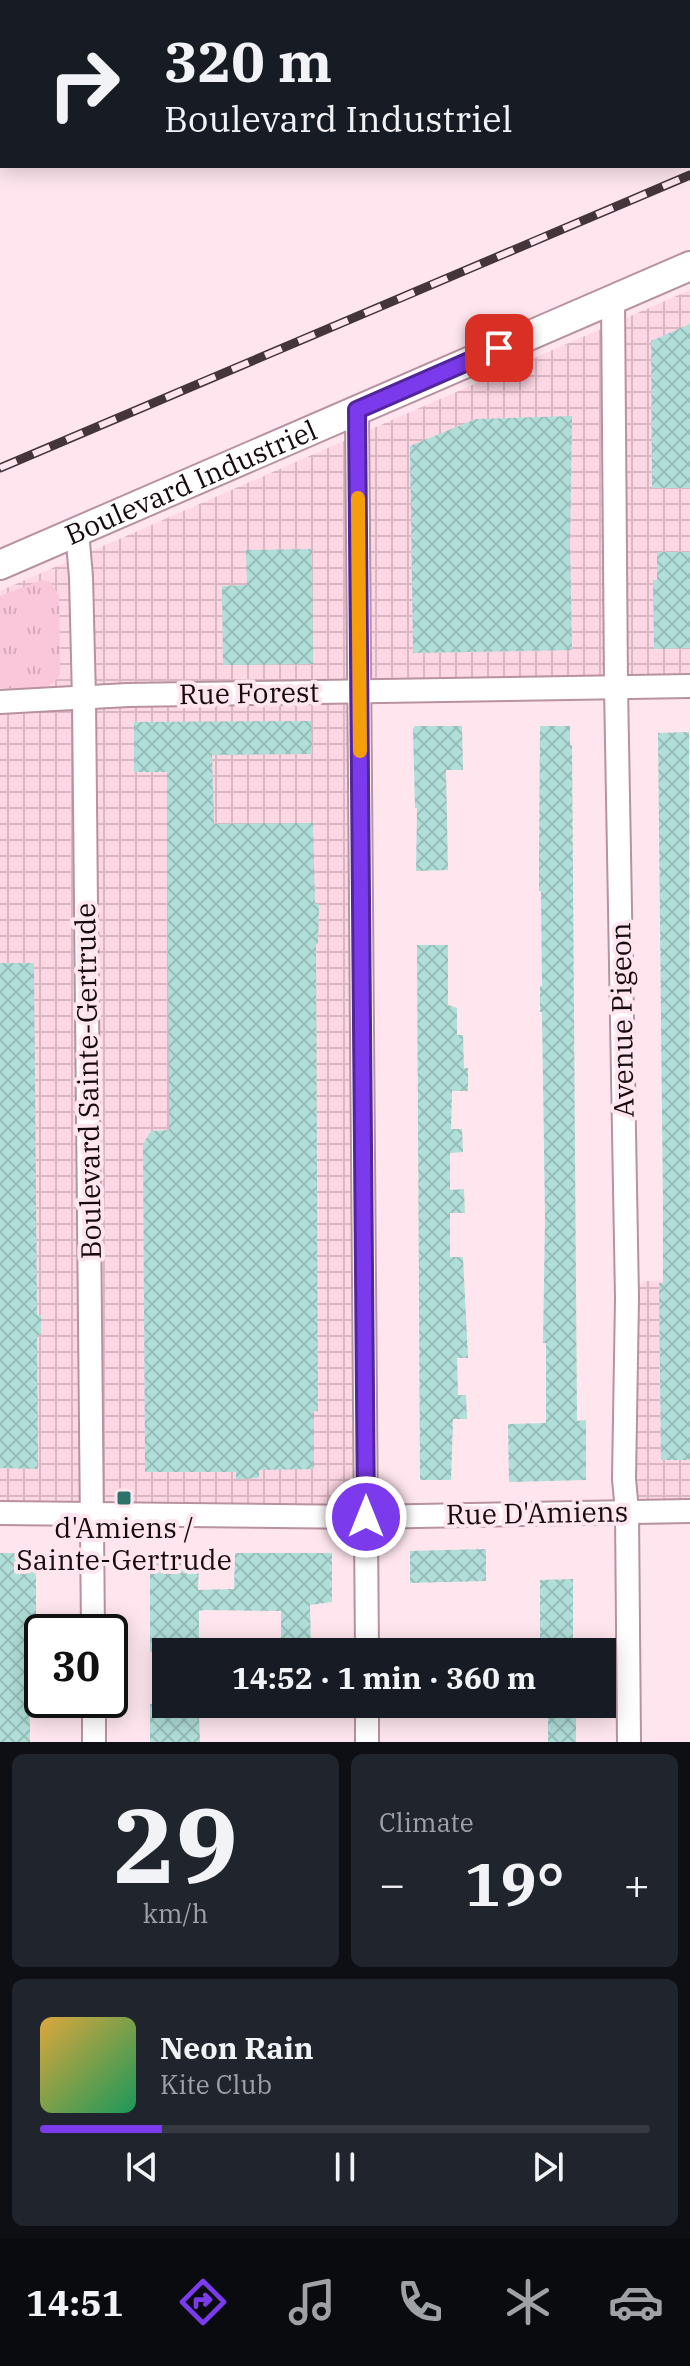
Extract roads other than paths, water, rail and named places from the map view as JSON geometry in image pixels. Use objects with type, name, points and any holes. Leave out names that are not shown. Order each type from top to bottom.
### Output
[{"type":"street","name":"Boulevard Industriel","points":[[0,565],[690,266]]},
{"type":"street","name":"Avenue Pigeon","points":[[613,298],[616,686],[627,1282],[624,1479],[629,1742]]},
{"type":"street","points":[[357,410],[367,1638]]},
{"type":"street","name":"Boulevard Sainte-Gertrude","points":[[77,531],[84,698],[93,1614]]},
{"type":"street","name":"Rue Forest","points":[[0,702],[128,695],[690,686]]},
{"type":"street","name":"Rue D'Amiens","points":[[0,1513],[366,1517],[690,1511]]},
{"type":"street","points":[[94,1718],[94,1742]]},
{"type":"street","points":[[367,1718],[367,1742]]},
{"type":"railway","points":[[0,468],[690,175]]},
{"type":"place","name":"d'Amiens / Sainte-Gertrude","points":[[124,1498]]}]
